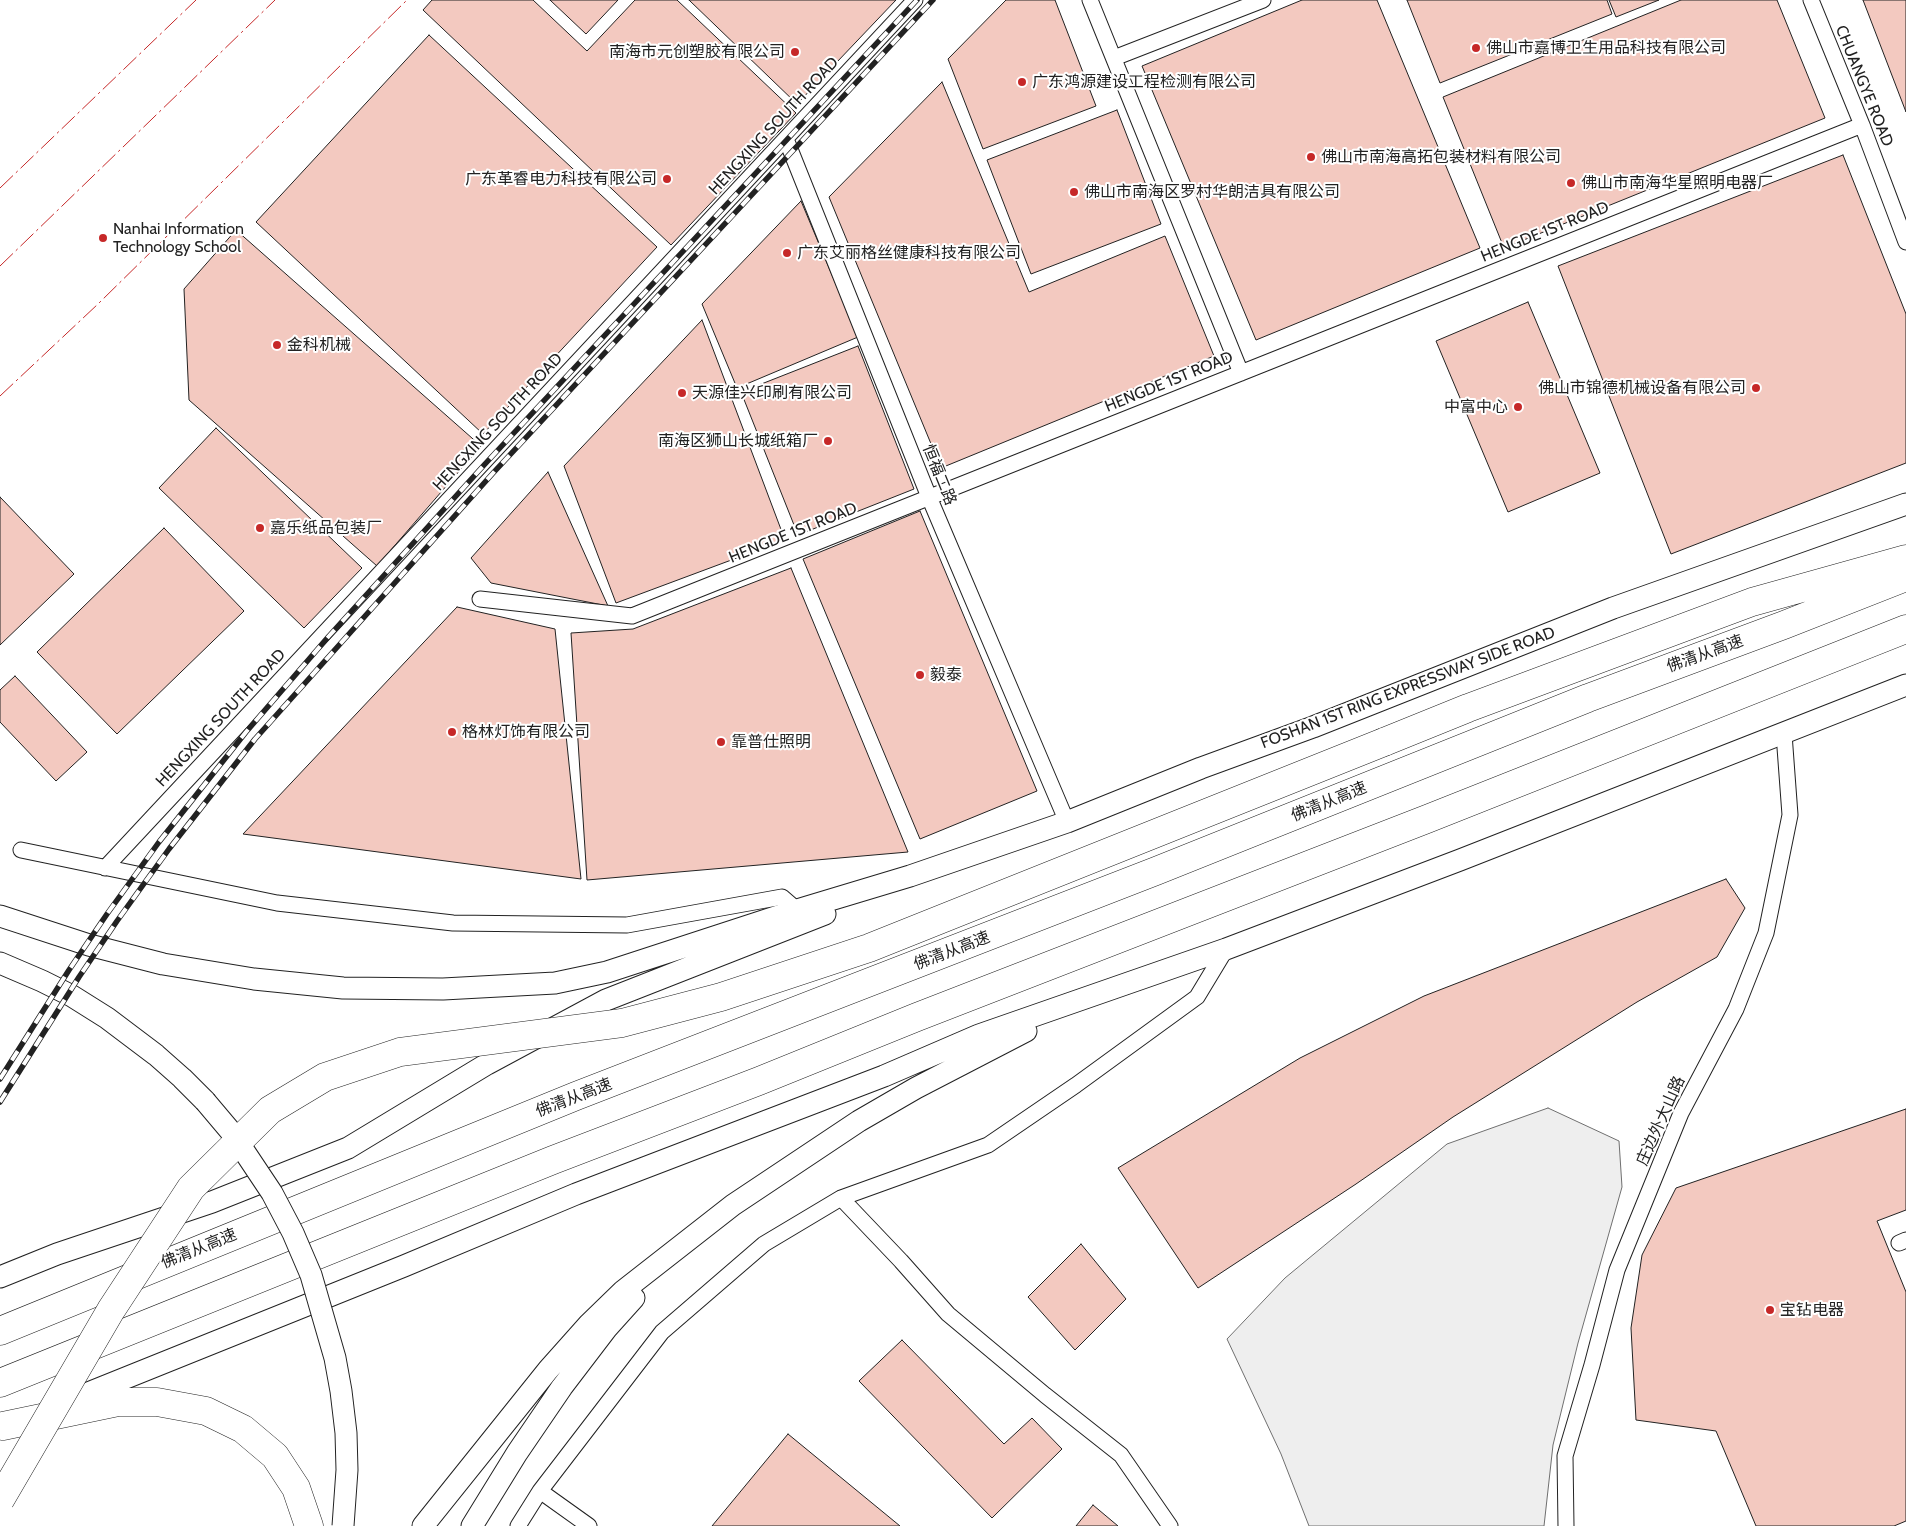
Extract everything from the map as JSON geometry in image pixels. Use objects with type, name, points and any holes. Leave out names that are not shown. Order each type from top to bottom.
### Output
[{"type":"highway","points":[[0,1500],[111,1310],[191,1188],[270,1110],[326,1077],[400,1052],[622,1023],[720,997],[869,948],[1478,705],[1752,602],[1906,559]]},
{"type":"highway","name":"佛清从高速","points":[[0,1331],[576,1096],[1148,874],[1588,698],[1906,577]]},
{"type":"highway","points":[[0,1383],[543,1164],[1410,826],[1906,629]]},
{"type":"highway","points":[[2,1427],[118,1402],[157,1402],[206,1411],[243,1429],[275,1456],[296,1488],[309,1526]]},
{"type":"main road","name":"FOSHAN 1ST RING EXPRESSWAY SIDE ROAD","points":[[910,876],[1067,822],[1613,608],[1900,507]]},
{"type":"main road","points":[[2,1427],[314,1303],[576,1194],[884,1076],[979,1035],[1226,949],[1460,860],[1906,685]]},
{"type":"main road","points":[[0,916],[89,945],[164,964],[245,978],[343,988],[443,989],[555,983],[607,972],[797,910],[910,876]]},
{"type":"main road","points":[[0,1277],[57,1254],[212,1202],[348,1148],[487,1064],[606,1000],[801,924],[910,876]]},
{"type":"main road","points":[[0,963],[72,996],[107,1018],[156,1056],[205,1101],[232,1133],[272,1193],[293,1233],[311,1275],[324,1317],[341,1391],[346,1433],[347,1470],[343,1526]]},
{"type":"main road","points":[[423,1526],[548,1370],[589,1324],[630,1285],[733,1205],[859,1122],[969,1059],[1114,988]]},
{"type":"main road","points":[[472,1526],[541,1418],[582,1360],[630,1302],[701,1230]]},
{"type":"street","name":"HENGXING SOUTH ROAD","points":[[105,868],[915,0]]},
{"type":"street","points":[[1090,0],[1241,373]]},
{"type":"street","points":[[1114,58],[1263,0]]},
{"type":"street","name":"CHUANGYE ROAD","points":[[1811,0],[1862,125],[1906,242]]},
{"type":"street","name":"HENGDE 1ST ROAD","points":[[480,599],[632,616],[1862,125]]},
{"type":"street","name":"恒福二路","points":[[786,138],[929,497],[1067,822]]},
{"type":"street","name":"庄边外大山路","points":[[1566,1526],[1565,1456],[1592,1365],[1617,1270],[1681,1113],[1736,1009],[1766,933],[1790,815],[1784,734]]},
{"type":"street","points":[[21,850],[277,903],[453,922],[627,925],[782,897],[797,910]]},
{"type":"street","points":[[518,1526],[540,1490],[662,1332],[764,1244],[841,1198],[901,1178],[988,1145],[1076,1085],[1197,997],[1226,949]]},
{"type":"street","points":[[841,1198],[948,1314],[1045,1395],[1121,1455],[1170,1526]]},
{"type":"street","points":[[540,1490],[589,1526]]},
{"type":"shaded area","points":[[1548,1108],[1619,1141],[1622,1187],[1578,1343],[1553,1445],[1544,1526],[1309,1526],[1281,1454],[1227,1339],[1285,1278],[1447,1144]]},
{"type":"building","name":"广东革睿电力科技有限公司","points":[[432,0],[533,0],[587,51],[635,0],[677,0],[796,113],[671,245],[423,10]]},
{"type":"building","name":"南海市元创塑胶有限公司","points":[[550,0],[618,0],[586,34]]},
{"type":"building","name":"南海市元创塑胶有限公司","points":[[689,0],[896,0],[797,104]]},
{"type":"building","name":"广东鸿源建设工程检测有限公司","points":[[1006,0],[1055,0],[1096,106],[983,149],[948,59]]},
{"type":"building","name":"佛山市南海高拓包装材料有限公司","points":[[1302,0],[1377,0],[1480,248],[1256,340],[1142,66]]},
{"type":"building","name":"佛山市嘉博卫生用品科技有限公司","points":[[1407,0],[1607,0],[1612,14],[1440,83]]},
{"type":"building","points":[[1609,0],[1659,0],[1616,17]]},
{"type":"building","name":"佛山市南海华星照明电器厂","points":[[1681,0],[1777,0],[1825,118],[1504,248],[1443,97]]},
{"type":"building","points":[[1863,0],[1906,0],[1906,112]]},
{"type":"building","points":[[429,35],[657,247],[483,434],[256,222]]},
{"type":"building","points":[[942,82],[1029,292],[1165,236],[1214,356],[941,468],[829,197]]},
{"type":"building","name":"佛山市南海区罗村华朗洁具有限公司","points":[[1117,110],[1161,224],[1031,274],[987,160]]},
{"type":"building","name":"佛山市锦德机械设备有限公司","points":[[1843,155],[1906,314],[1906,463],[1671,554],[1558,266]]},
{"type":"building","name":"广东艾丽格丝健康科技有限公司","points":[[801,201],[858,337],[737,388],[702,304]]},
{"type":"building","name":"金科机械","points":[[236,230],[481,446],[377,566],[189,400],[184,289]]},
{"type":"building","name":"中富中心","points":[[1528,302],[1600,473],[1508,512],[1436,341]]},
{"type":"building","name":"天源佳兴印刷有限公司","points":[[702,320],[785,540],[616,603],[564,466]]},
{"type":"building","name":"南海区狮山长城纸箱厂","points":[[858,346],[914,489],[798,535],[741,392]]},
{"type":"building","name":"嘉乐纸品包装厂","points":[[216,428],[362,568],[304,628],[159,488]]},
{"type":"building","points":[[548,472],[608,606],[491,583],[471,558]]},
{"type":"building","points":[[0,497],[74,574],[0,645]]},
{"type":"building","name":"毅泰","points":[[920,511],[1037,791],[920,839],[803,559]]},
{"type":"building","points":[[164,528],[244,611],[117,734],[37,652]]},
{"type":"building","name":"靠普仕照明","points":[[791,568],[908,852],[587,880],[571,633],[633,629]]},
{"type":"building","name":"格林灯饰有限公司","points":[[457,607],[555,629],[581,879],[243,834]]},
{"type":"building","points":[[15,676],[87,752],[56,781],[0,722],[0,690]]},
{"type":"building","points":[[1726,879],[1745,908],[1717,957],[1637,1002],[1453,1117],[1356,1184],[1198,1288],[1118,1168],[1300,1058],[1424,996]]},
{"type":"building","name":"宝钻电器","points":[[1906,1109],[1906,1210],[1877,1221],[1906,1292],[1906,1521],[1894,1526],[1756,1526],[1716,1431],[1636,1420],[1631,1328],[1642,1255],[1676,1188]]},
{"type":"building","points":[[1081,1244],[1126,1299],[1075,1350],[1028,1297]]},
{"type":"building","points":[[902,1340],[1004,1444],[1032,1418],[1062,1449],[992,1518],[859,1381]]},
{"type":"building","points":[[788,1434],[900,1526],[712,1526]]},
{"type":"building","points":[[1093,1505],[1118,1526],[1076,1526]]},
{"type":"railway","points":[[0,1079],[107,914],[159,842],[246,732],[329,636],[485,464],[917,0]]},
{"type":"railway","points":[[0,1102],[79,977],[117,921],[169,849],[255,739],[494,472],[933,0]]},
{"type":"power","points":[[0,188],[196,0]]},
{"type":"power","points":[[0,266],[275,0]]},
{"type":"power","points":[[0,396],[98,304],[407,0]]},
{"type":"place","name":"佛山市嘉博卫生用品科技有限公司","points":[[1476,48]]},
{"type":"place","name":"南海市元创塑胶有限公司","points":[[795,52]]},
{"type":"place","name":"广东鸿源建设工程检测有限公司","points":[[1022,82]]},
{"type":"place","name":"佛山市南海高拓包装材料有限公司","points":[[1311,157]]},
{"type":"place","name":"广东革睿电力科技有限公司","points":[[667,179]]},
{"type":"place","name":"佛山市南海华星照明电器厂","points":[[1571,183]]},
{"type":"place","name":"佛山市南海区罗村华朗洁具有限公司","points":[[1074,192]]},
{"type":"place","name":"Nanhai Information Technology School","points":[[103,238]]},
{"type":"place","name":"广东艾丽格丝健康科技有限公司","points":[[787,253]]},
{"type":"place","name":"金科机械","points":[[277,345]]},
{"type":"place","name":"佛山市锦德机械设备有限公司","points":[[1756,388]]},
{"type":"place","name":"天源佳兴印刷有限公司","points":[[682,393]]},
{"type":"place","name":"中富中心","points":[[1518,407]]},
{"type":"place","name":"南海区狮山长城纸箱厂","points":[[828,441]]},
{"type":"place","name":"嘉乐纸品包装厂","points":[[260,528]]},
{"type":"place","name":"毅泰","points":[[920,675]]},
{"type":"place","name":"格林灯饰有限公司","points":[[452,732]]},
{"type":"place","name":"靠普仕照明","points":[[721,742]]},
{"type":"place","name":"宝钻电器","points":[[1770,1310]]}]
